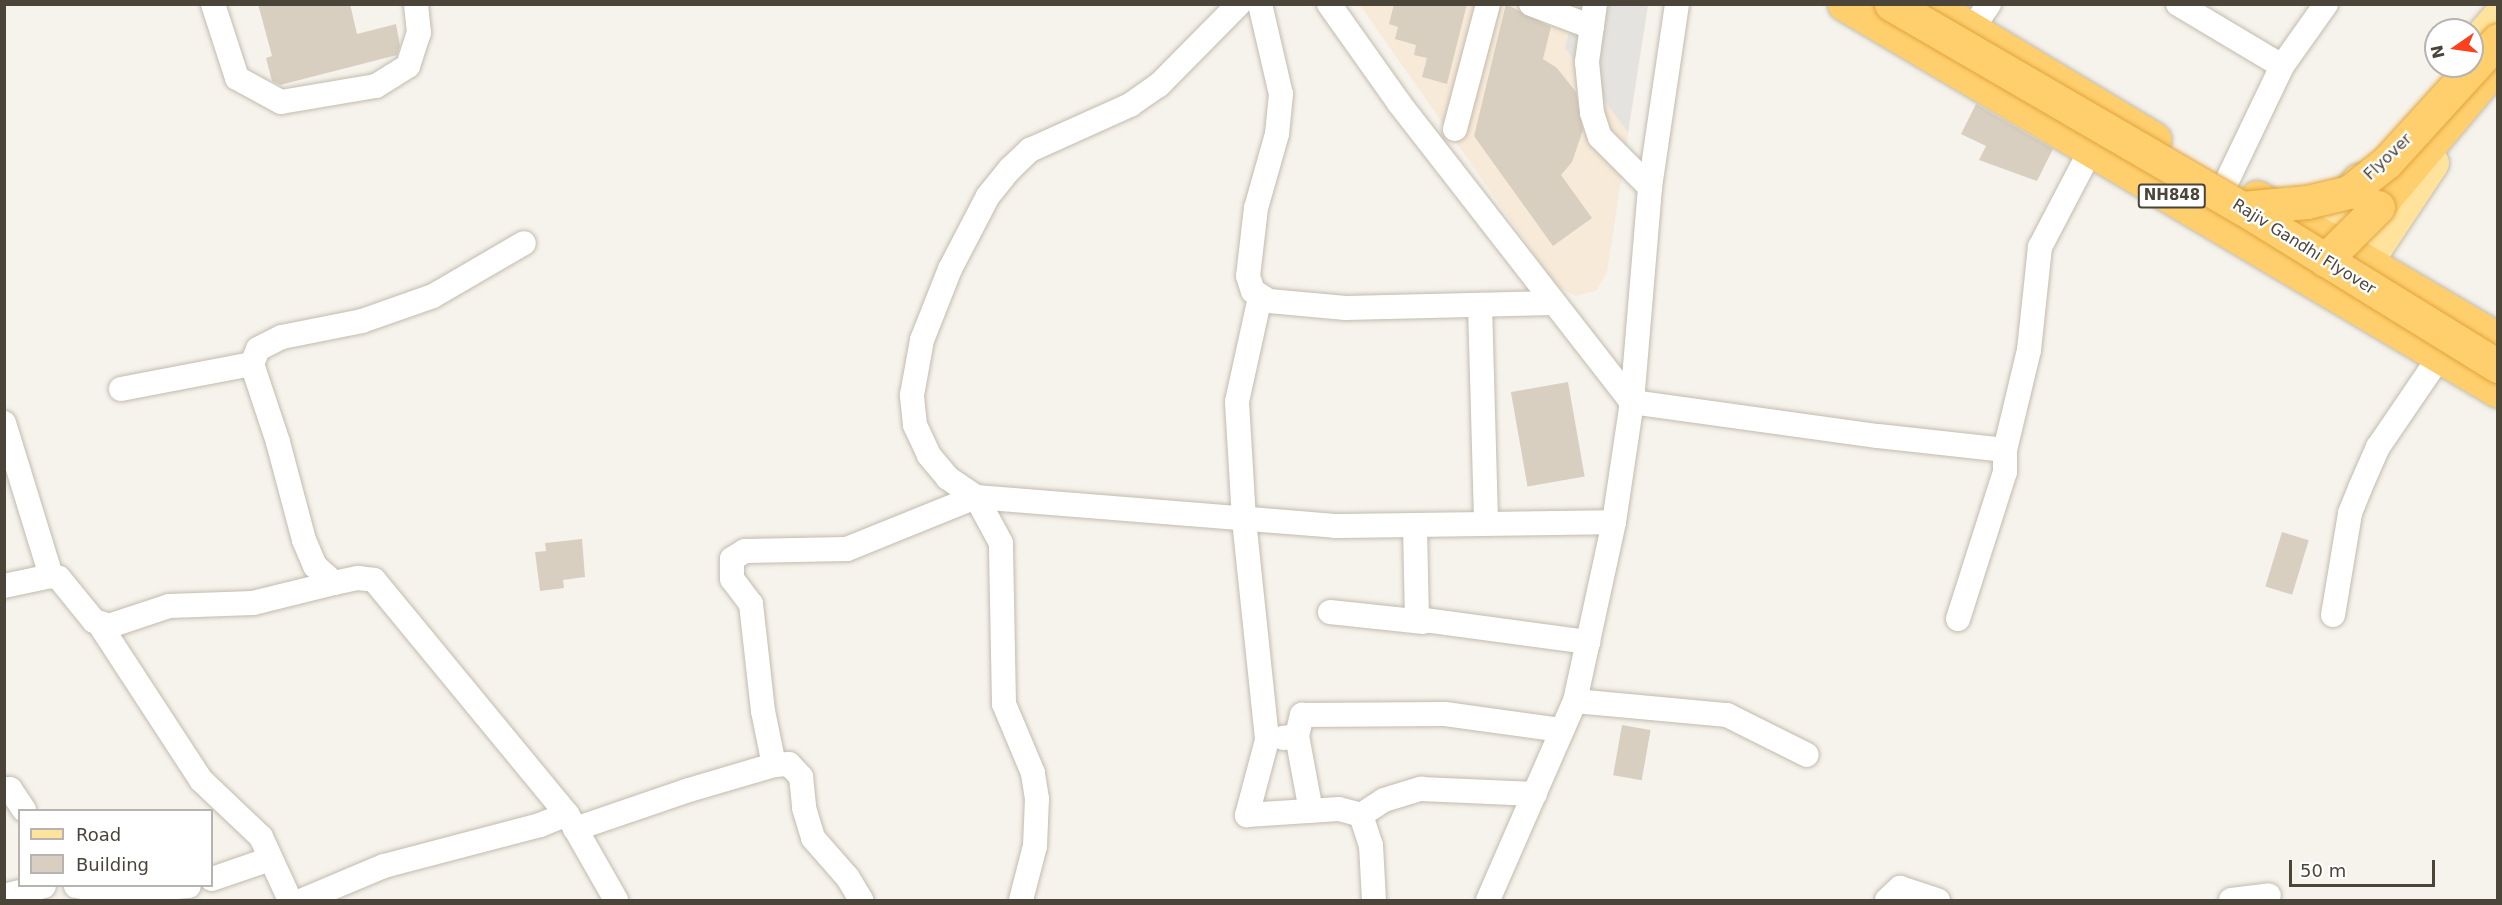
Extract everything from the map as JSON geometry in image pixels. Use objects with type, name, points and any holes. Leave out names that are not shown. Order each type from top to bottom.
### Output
[{"type":"highway","name":"NH848","points":[[1844,4],[2289,265],[2498,391]]},
{"type":"highway","name":"Rajiv Gandhi Flyover","points":[[1891,4],[2321,245],[2498,366]]},
{"type":"highway","name":"NH848","points":[[1930,4],[1980,17],[2114,114],[2235,195]]},
{"type":"highway","name":"Flyover","points":[[2235,195],[2307,202],[2349,192],[2387,162],[2498,40]]},
{"type":"highway","name":"Flyover","points":[[2321,245],[2378,207],[2498,64]]},
{"type":"highway","points":[[2321,245],[2370,262],[2498,339]]},
{"type":"main road","points":[[2484,33],[2498,17]]},
{"type":"main road","points":[[2289,265],[2321,245],[2447,78]]},
{"type":"main road","points":[[2342,297],[2370,262],[2405,201],[2498,87]]},
{"type":"street","points":[[213,4],[237,78],[281,102],[376,86],[408,66],[419,33],[416,4]]},
{"type":"street","points":[[1021,900],[1035,846],[1037,799],[1033,773],[1004,704],[1001,543],[976,497],[948,478],[929,455],[915,425],[912,395],[922,340],[950,269],[988,196],[1029,150],[1130,105],[1159,85],[1239,4]]},
{"type":"street","points":[[1260,4],[1281,94],[1277,134],[1256,208],[1250,246],[1248,276],[1260,297],[1237,402],[1244,520],[1267,740],[1247,815],[1339,809],[1361,815],[1384,800],[1421,789],[1535,794]]},
{"type":"street","points":[[1329,4],[1399,103],[1632,402],[1878,436],[2005,450]]},
{"type":"street","points":[[1455,129],[1488,4]]},
{"type":"street","points":[[1531,4],[1593,16],[1587,87],[1600,138],[1650,187]]},
{"type":"street","points":[[1488,900],[1575,701],[1614,522],[1632,402],[1650,187],[1677,4]]},
{"type":"street","points":[[2178,4],[2282,66]]},
{"type":"street","points":[[2235,195],[2282,66],[2326,4]]},
{"type":"street","points":[[1948,65],[1980,17]]},
{"type":"street","points":[[1958,619],[2005,471],[2005,450],[2029,350],[2040,247],[2090,148],[2114,114]]},
{"type":"street","points":[[334,583],[322,574],[309,555],[278,442],[252,364],[258,349],[267,342],[362,321],[412,305],[524,243]]},
{"type":"street","points":[[1260,297],[1291,304],[1346,308],[1553,303]]},
{"type":"street","points":[[1479,305],[1486,523]]},
{"type":"street","points":[[2333,615],[2350,513],[2378,447],[2465,320]]},
{"type":"street","points":[[120,389],[252,364]]},
{"type":"street","points":[[4,423],[51,576]]},
{"type":"street","points":[[774,765],[761,701],[751,604],[732,579],[732,559],[736,554],[759,549],[847,549],[976,497],[1244,520],[1415,525],[1614,522]]},
{"type":"street","points":[[1415,525],[1416,613],[1423,622]]},
{"type":"street","points":[[4,586],[51,576],[64,583],[100,625],[201,780],[250,823],[290,900]]},
{"type":"street","points":[[100,625],[121,623],[169,606],[254,603],[358,578],[374,580],[571,822],[616,900]]},
{"type":"street","points":[[1330,612],[1588,642]]},
{"type":"street","points":[[1575,701],[1727,715],[1807,755]]},
{"type":"street","points":[[1311,811],[1297,736],[1302,715],[1445,714],[1563,730]]},
{"type":"street","points":[[1267,740],[1297,736]]},
{"type":"street","points":[[303,900],[384,866],[540,825],[571,822],[774,765],[789,764],[797,769],[813,838],[848,878],[861,900]]},
{"type":"street","points":[[4,789],[10,789],[23,809]]},
{"type":"street","points":[[1361,815],[1371,844],[1374,900]]},
{"type":"street","points":[[213,879],[270,859]]},
{"type":"street","points":[[4,896],[37,887]]},
{"type":"street","points":[[83,887],[112,896],[175,887]]},
{"type":"street","points":[[1887,900],[1900,888],[1938,900]]},
{"type":"street","points":[[2231,900],[2269,895]]},
{"type":"shaded area","points":[[1360,5],[1648,5],[1607,272],[1596,291],[1575,296],[1556,285]]},
{"type":"shaded area","points":[[1576,5],[1648,5],[1628,132],[1565,48]]},
{"type":"building","points":[[258,4],[350,4],[357,34],[396,24],[400,46],[397,55],[280,85],[272,81],[266,58],[272,56]]},
{"type":"building","points":[[1394,4],[1467,4],[1447,84],[1422,77],[1427,58],[1414,55],[1416,45],[1395,39],[1398,27],[1389,24]]},
{"type":"building","points":[[1506,4],[1551,27],[1543,59],[1557,68],[1576,92],[1583,130],[1572,162],[1561,175],[1592,218],[1553,246],[1474,136]]},
{"type":"building","points":[[1976,104],[2053,149],[2037,181],[1979,160],[1986,146],[1961,134]]},
{"type":"building","points":[[1568,382],[1585,477],[1528,487],[1511,392]]},
{"type":"building","points":[[2282,532],[2309,540],[2292,595],[2265,587]]},
{"type":"building","points":[[582,539],[585,577],[563,580],[564,588],[540,591],[535,552],[546,551],[545,543]]},
{"type":"building","points":[[1622,725],[1651,730],[1642,780],[1613,775]]}]
